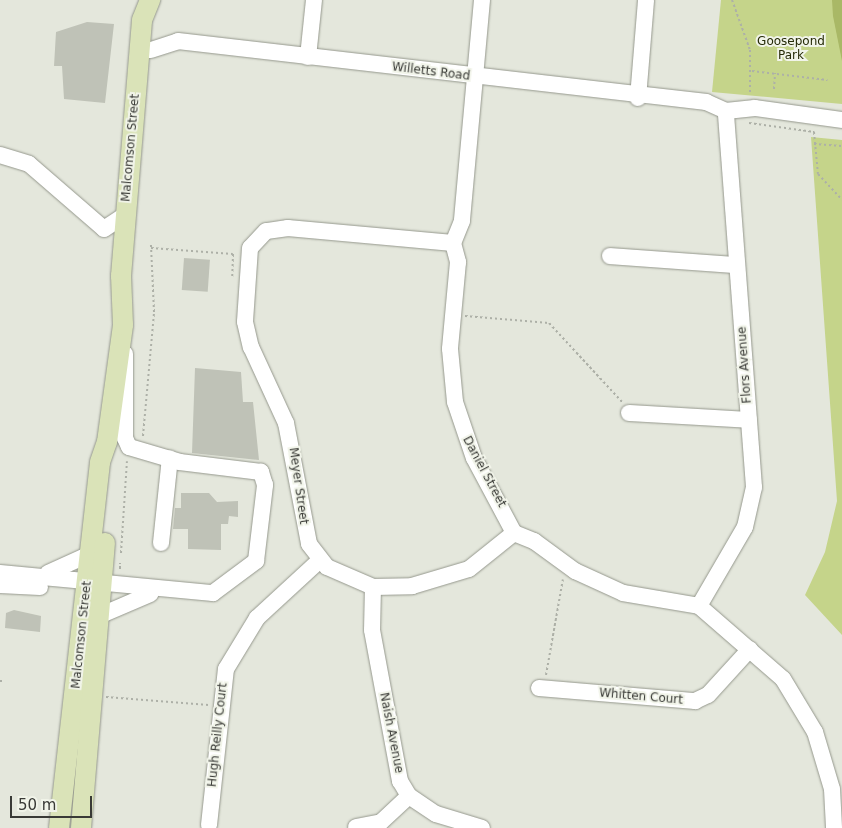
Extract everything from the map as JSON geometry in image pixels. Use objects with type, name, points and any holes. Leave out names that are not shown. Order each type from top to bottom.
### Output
[{"type":"main road","name":"Malcomson Street","points":[[124,297],[150,50],[150,0]]},
{"type":"main road","name":"Malcomson Street","points":[[81,828],[99,616],[90,554],[100,462],[107,442],[123,324],[125,215],[142,20],[150,0]]},
{"type":"main road","name":"Malcomson Street","points":[[59,828],[112,462],[107,442]]},
{"type":"street","points":[[308,57],[314,0]]},
{"type":"street","points":[[453,243],[462,221],[482,0]]},
{"type":"street","points":[[638,98],[646,0]]},
{"type":"street","name":"Willetts Road","points":[[150,50],[178,41],[638,98],[685,102],[726,116],[801,115],[842,120]]},
{"type":"street","name":"Flors Avenue","points":[[699,606],[732,551],[752,506],[749,420],[726,116]]},
{"type":"street","points":[[0,155],[29,164],[104,229],[125,215]]},
{"type":"street","name":"Meyer Street","points":[[453,243],[280,227],[260,234],[248,263],[245,322],[251,347],[286,423],[297,461],[302,522],[319,560],[340,577],[373,587],[412,586],[452,577],[483,560],[514,533]]},
{"type":"street","name":"Daniel Street","points":[[453,243],[458,262],[452,315],[452,376],[463,431],[514,533]]},
{"type":"street","points":[[610,256],[737,264]]},
{"type":"street","points":[[99,616],[157,592],[213,593],[256,561],[265,484],[256,468],[136,452],[125,438],[128,408],[123,324]]},
{"type":"street","points":[[629,413],[749,420]]},
{"type":"street","points":[[161,543],[170,458]]},
{"type":"street","points":[[514,533],[534,541],[568,566],[623,593],[699,606],[783,679],[815,732],[832,789],[834,828]]},
{"type":"street","points":[[38,576],[74,565],[90,554]]},
{"type":"street","name":"Hugh Reilly Court","points":[[209,826],[219,706],[226,669],[241,638],[319,560]]},
{"type":"street","points":[[0,573],[38,576],[95,585]]},
{"type":"street","points":[[0,585],[155,585],[157,592]]},
{"type":"street","name":"Naish Avenue","points":[[373,587],[372,630],[394,758],[409,796]]},
{"type":"street","name":"Whitten Court","points":[[539,688],[695,701],[708,695],[750,649]]},
{"type":"street","points":[[356,827],[380,822],[409,796],[457,824],[482,828]]},
{"type":"path","points":[[732,0],[750,50],[752,71],[750,101]]},
{"type":"path","points":[[752,71],[827,80]]},
{"type":"path","points":[[774,88],[775,73]]},
{"type":"path","points":[[749,121],[814,132],[818,174],[842,200]]},
{"type":"path","points":[[814,144],[842,146]]},
{"type":"path","points":[[141,443],[154,312],[151,245]]},
{"type":"path","points":[[152,248],[234,254],[232,279]]},
{"type":"path","points":[[452,315],[549,323],[629,413]]},
{"type":"path","points":[[120,569],[124,488],[130,456]]},
{"type":"path","points":[[539,688],[546,674],[568,566]]},
{"type":"path","points":[[105,697],[219,706]]},
{"type":"green space","name":"Goosepond Park","points":[[721,0],[842,0],[842,104],[712,92]]},
{"type":"green space","points":[[811,137],[842,140],[842,635],[805,595],[825,552],[837,501]]},
{"type":"shaded area","points":[[832,0],[842,0],[842,61],[833,16]]},
{"type":"building","points":[[87,22],[114,24],[105,103],[64,99],[62,66],[54,66],[56,32]]},
{"type":"building","points":[[184,258],[210,260],[208,292],[182,290]]},
{"type":"building","points":[[195,368],[241,372],[243,402],[253,402],[259,460],[192,453]]},
{"type":"building","points":[[181,493],[209,493],[217,502],[238,501],[238,517],[229,516],[228,524],[221,524],[221,550],[188,549],[188,529],[173,529],[175,508],[181,508]]},
{"type":"building","points":[[14,610],[41,616],[40,632],[5,628],[6,613]]}]
